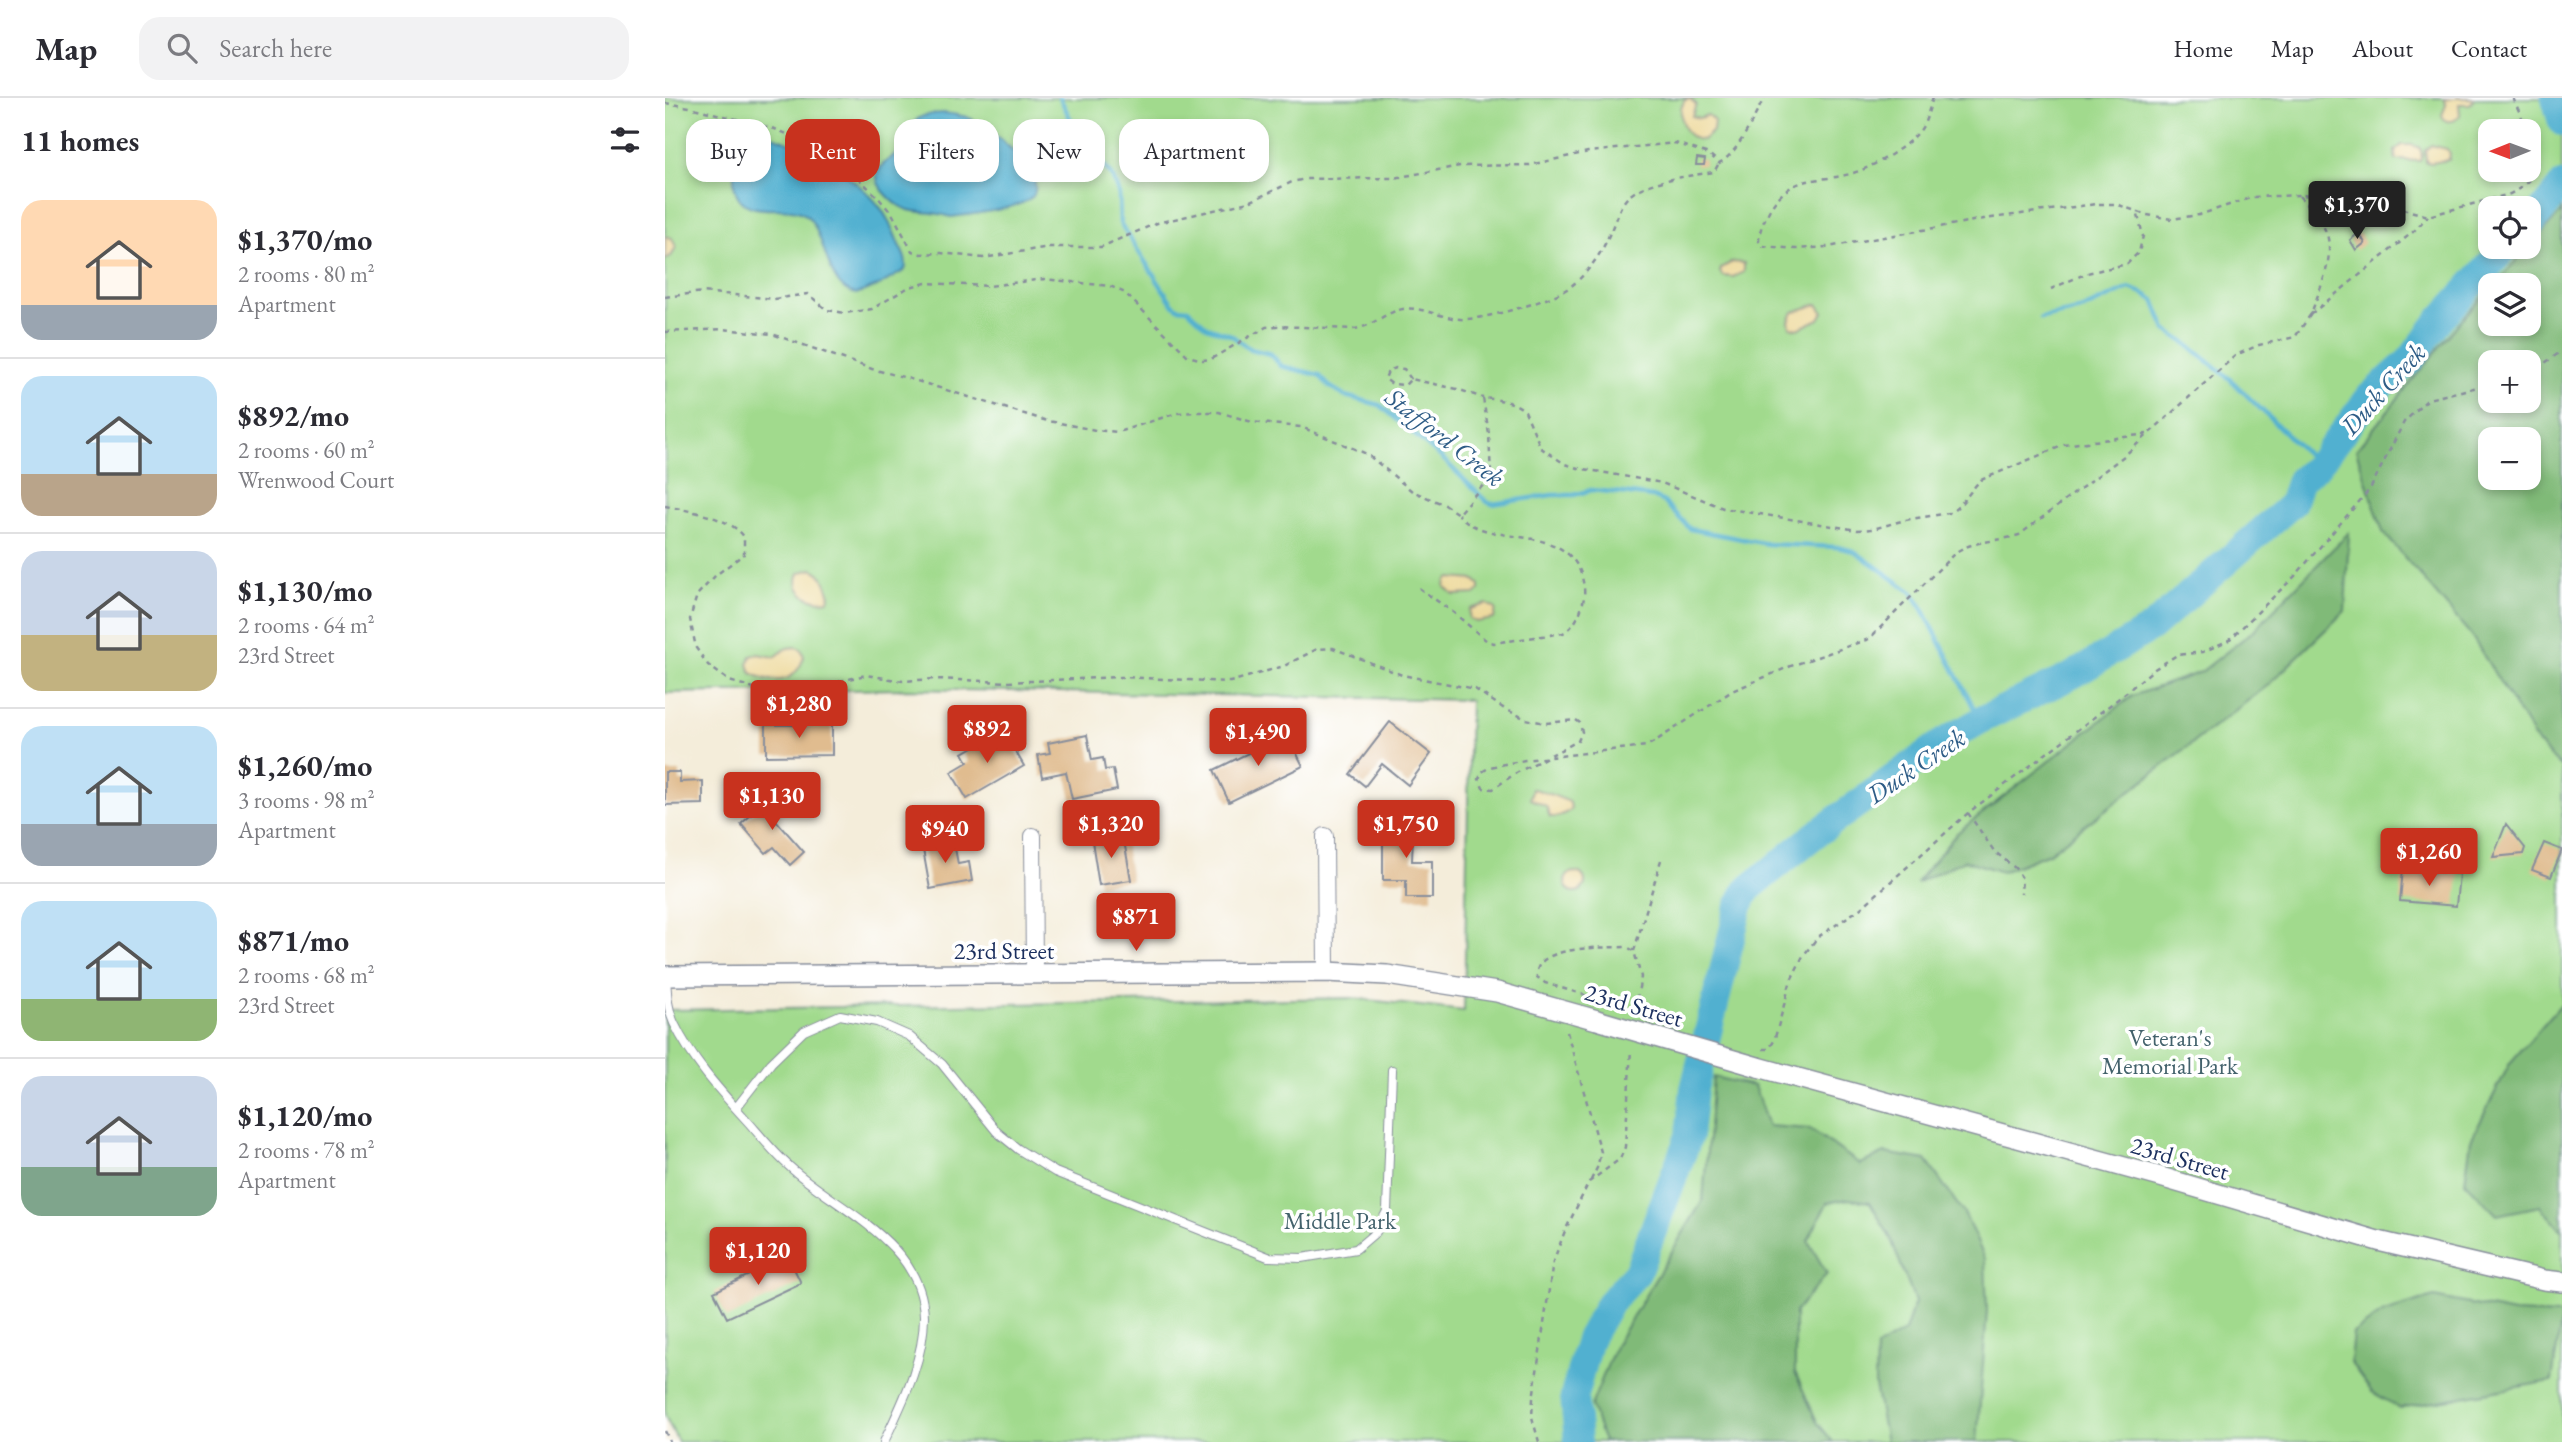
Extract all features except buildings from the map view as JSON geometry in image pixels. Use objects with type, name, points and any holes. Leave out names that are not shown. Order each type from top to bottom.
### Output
[{"type":"street","points":[[1033,836],[1034,974]]},
{"type":"street","points":[[1325,836],[1326,972]]},
{"type":"street","name":"23rd Street","points":[[666,976],[1326,972],[1387,975],[1485,990],[1597,1011],[2378,1241],[2562,1282]]},
{"type":"lane","points":[[666,976],[673,1021],[716,1087],[790,1168],[868,1225],[895,1249],[917,1283],[924,1315],[921,1345],[909,1389],[884,1442]]},
{"type":"lane","points":[[736,1108],[771,1063],[804,1031],[840,1015],[877,1021],[909,1036],[942,1064],[997,1132],[1055,1172],[1268,1257],[1302,1258],[1356,1249],[1376,1232],[1387,1211],[1392,1070]]},
{"type":"path","points":[[665,297],[703,292],[774,299],[808,295],[827,310],[845,313],[872,309],[909,287],[926,283],[989,286],[1029,279],[1083,282],[1110,286],[1125,293],[1188,356],[1203,360],[1217,357],[1266,327],[1336,330],[1363,328],[1400,309],[1416,309],[1450,318],[1473,320],[1553,296],[1574,283],[1594,261],[1608,237],[1621,205],[1628,197],[1655,184],[1714,172],[1719,163],[1726,160],[1736,147],[1763,98]]},
{"type":"path","points":[[1933,98],[1923,127],[1912,139],[1887,155],[1862,170],[1806,180],[1784,190],[1762,224],[1759,241],[1763,246],[1796,249],[1828,247],[1984,219],[2096,204],[2116,204],[2160,218],[2185,218],[2253,197],[2299,195],[2382,203],[2428,216],[2510,194],[2521,189],[2533,176],[2538,157],[2536,148],[2513,98]]},
{"type":"path","points":[[665,103],[775,129],[815,146],[847,169],[876,195],[893,215],[909,247],[916,253],[983,258],[1049,247],[1101,247],[1143,228],[1171,219],[1235,207],[1292,181],[1305,179],[1394,178],[1460,166],[1529,165],[1588,152],[1675,143],[1709,154],[1719,163]]},
{"type":"path","points":[[2299,195],[2323,226],[2329,243],[2328,259],[2311,314]]},
{"type":"path","points":[[2051,289],[2087,273],[2127,264],[2139,252],[2143,236],[2137,211]]},
{"type":"path","points":[[665,506],[702,514],[726,523],[741,531],[744,537],[744,554],[716,575],[697,595],[690,619],[696,648],[701,656],[718,674],[742,686],[795,689],[818,687],[866,674],[903,681],[935,679],[1008,682],[1133,677],[1230,682],[1284,666],[1317,649],[1333,648],[1402,676],[1475,689],[1503,708],[1526,719],[1545,723],[1576,720],[1580,723],[1582,732],[1578,741],[1552,756],[1516,773],[1493,789],[1483,788],[1480,784],[1481,775],[1490,767],[1552,756],[1646,746],[1732,691],[1791,666],[1869,639],[1965,547],[1973,543],[2005,540],[2019,535],[2124,456],[2227,362],[2246,349],[2295,337],[2311,314],[2413,232],[2428,216]]},
{"type":"path","points":[[665,332],[723,329],[772,334],[872,369],[1044,420],[1085,429],[1118,432],[1167,416],[1200,412],[1219,412],[1252,422],[1301,427],[1367,454],[1412,491],[1445,505],[1475,527],[1557,546],[1571,555],[1584,585],[1583,604],[1578,616],[1563,633],[1494,643],[1487,641],[1419,588]]},
{"type":"path","points":[[2541,366],[2562,351]]},
{"type":"path","points":[[1411,379],[1405,384],[1392,384],[1385,379],[1388,371],[1404,369],[1411,379],[1483,398],[1507,401],[1521,407],[1541,448],[1565,464],[1662,483],[1723,508],[1857,530],[1874,529],[1905,520],[1949,513],[1955,510],[1981,480],[2064,445],[2149,433]]},
{"type":"path","points":[[1758,1059],[1774,1041],[1791,980],[1803,956],[1818,937],[1861,908],[1968,813],[2153,670],[2176,655],[2203,652],[2229,640],[2295,576],[2363,497],[2388,457],[2405,422],[2428,399],[2478,387]]},
{"type":"path","points":[[1458,514],[1491,476],[1489,434],[1483,398]]},
{"type":"path","points":[[1968,813],[1994,851],[2022,878],[2021,894]]},
{"type":"path","points":[[1633,1021],[1641,977],[1634,951],[1661,860]]},
{"type":"path","points":[[1597,1011],[1591,997],[1545,983],[1537,977],[1539,964],[1562,950],[1627,947],[1634,951]]},
{"type":"path","points":[[1539,1442],[1532,1417],[1533,1399],[1553,1262],[1565,1231],[1597,1168],[1601,1152],[1567,1032]]},
{"type":"path","points":[[1589,1182],[1620,1159],[1625,1147],[1631,1048]]},
{"type":"path","points":[[665,1431],[670,1442]]},
{"type":"green space","points":[[665,98],[2562,98],[2562,1442],[678,1442],[665,1416],[665,1010],[1351,998],[1464,1011],[1470,700],[906,689],[665,693]]},
{"type":"green space","points":[[2562,211],[2562,768],[2538,744],[2471,635],[2383,532],[2356,450],[2478,302],[2478,336],[2541,336],[2541,273],[2505,273],[2518,259],[2541,259],[2541,234]]},
{"type":"green space","points":[[2349,532],[2345,611],[2267,686],[2049,853],[2002,872],[1964,860],[1916,883],[1957,833],[2132,696],[2201,672],[2253,631]]},
{"type":"green space","points":[[2562,1003],[2562,1231],[2540,1206],[2497,1215],[2465,1182],[2471,1140],[2510,1063]]},
{"type":"green space","points":[[1713,1077],[1754,1086],[1768,1126],[1810,1129],[1860,1164],[1885,1153],[1926,1160],[1965,1215],[1985,1259],[1987,1311],[1977,1442],[1886,1442],[1875,1385],[1876,1348],[1905,1331],[1915,1302],[1891,1239],[1870,1202],[1848,1199],[1827,1203],[1808,1241],[1827,1274],[1795,1312],[1795,1372],[1817,1422],[1833,1442],[1604,1442],[1591,1406],[1616,1344],[1703,1200]]},
{"type":"green space","points":[[2434,1297],[2514,1313],[2562,1315],[2552,1381],[2400,1408],[2372,1392],[2350,1362],[2353,1333],[2384,1312]]},
{"type":"sand","points":[[1689,98],[1696,104],[1692,116],[1699,118],[1708,115],[1714,121],[1713,131],[1703,140],[1691,136],[1681,120],[1684,101]]},
{"type":"sand","points":[[2444,98],[2474,99],[2470,104],[2459,104],[2460,115],[2449,121],[2444,120],[2442,115],[2446,105]]},
{"type":"sand","points":[[2402,145],[2420,148],[2420,161],[2396,160],[2395,151]]},
{"type":"sand","points":[[2431,145],[2447,149],[2449,160],[2426,162],[2425,150]]},
{"type":"sand","points":[[665,236],[672,238],[676,247],[672,255],[665,260]]},
{"type":"sand","points":[[1732,262],[1744,263],[1744,272],[1733,277],[1723,276],[1721,268]]},
{"type":"sand","points":[[1818,304],[1823,312],[1819,319],[1798,329],[1790,327],[1789,321],[1793,312]]},
{"type":"sand","points":[[811,569],[823,579],[830,595],[828,600],[815,600],[800,591],[797,579],[799,573]]},
{"type":"sand","points":[[1450,578],[1475,580],[1480,585],[1480,590],[1475,594],[1454,595],[1445,587]]},
{"type":"sand","points":[[1487,604],[1496,609],[1494,619],[1476,622],[1469,618],[1470,609]]},
{"type":"sand","points":[[787,648],[801,649],[804,657],[795,673],[789,677],[776,680],[751,673],[748,664],[751,656],[758,654],[775,657]]},
{"type":"sand","points":[[1532,789],[1570,802],[1571,810],[1558,817],[1550,817],[1546,806],[1530,799]]},
{"type":"sand","points":[[1571,872],[1579,872],[1585,882],[1579,892],[1571,892],[1565,886],[1565,878]]},
{"type":"water","points":[[930,114],[960,115],[971,119],[917,119]]},
{"type":"water","points":[[771,136],[785,141],[785,182],[855,182],[885,215],[905,257],[905,270],[878,286],[856,294],[846,290],[833,274],[810,219],[792,210],[748,206],[740,200],[734,184],[771,182]]},
{"type":"water","points":[[999,138],[1013,151],[1013,182],[1034,182],[1035,186],[1033,196],[1028,201],[1007,208],[951,217],[908,210],[893,201],[878,184],[880,168],[894,155],[894,182],[999,182]]},
{"type":"waterway","name":"Stafford Creek","points":[[1060,98],[1070,118],[1113,178],[1119,195],[1120,223],[1172,303],[1178,308],[1188,309],[1207,327],[1231,335],[1250,349],[1271,354],[1281,366],[1319,375],[1329,386],[1345,396],[1380,405],[1492,504],[1552,495],[1574,495],[1591,490],[1653,497],[1664,502],[1690,529],[1768,544],[1837,547],[1854,551],[1912,592],[1974,708],[1983,719]]},
{"type":"waterway","name":"Duck Creek","points":[[2555,98],[2562,122]]},
{"type":"waterway","name":"Duck Creek","points":[[2541,212],[2562,185]]},
{"type":"waterway","name":"Duck Creek","points":[[1578,1442],[1574,1396],[1589,1339],[1610,1302],[1637,1273],[1689,1136],[1694,1089],[1739,906],[1747,890],[1816,834],[1940,744],[1983,719],[2073,675],[2151,628],[2292,504],[2300,480],[2318,465],[2370,396],[2410,360],[2440,320],[2495,259]]},
{"type":"waterway","points":[[2041,318],[2083,309],[2129,288],[2143,293],[2154,300],[2166,330],[2230,379],[2318,465]]},
{"type":"park label","name":"Veteran's Memorial Park","points":[[2170,1051]]},
{"type":"park label","name":"Middle Park","points":[[1340,1220]]}]
